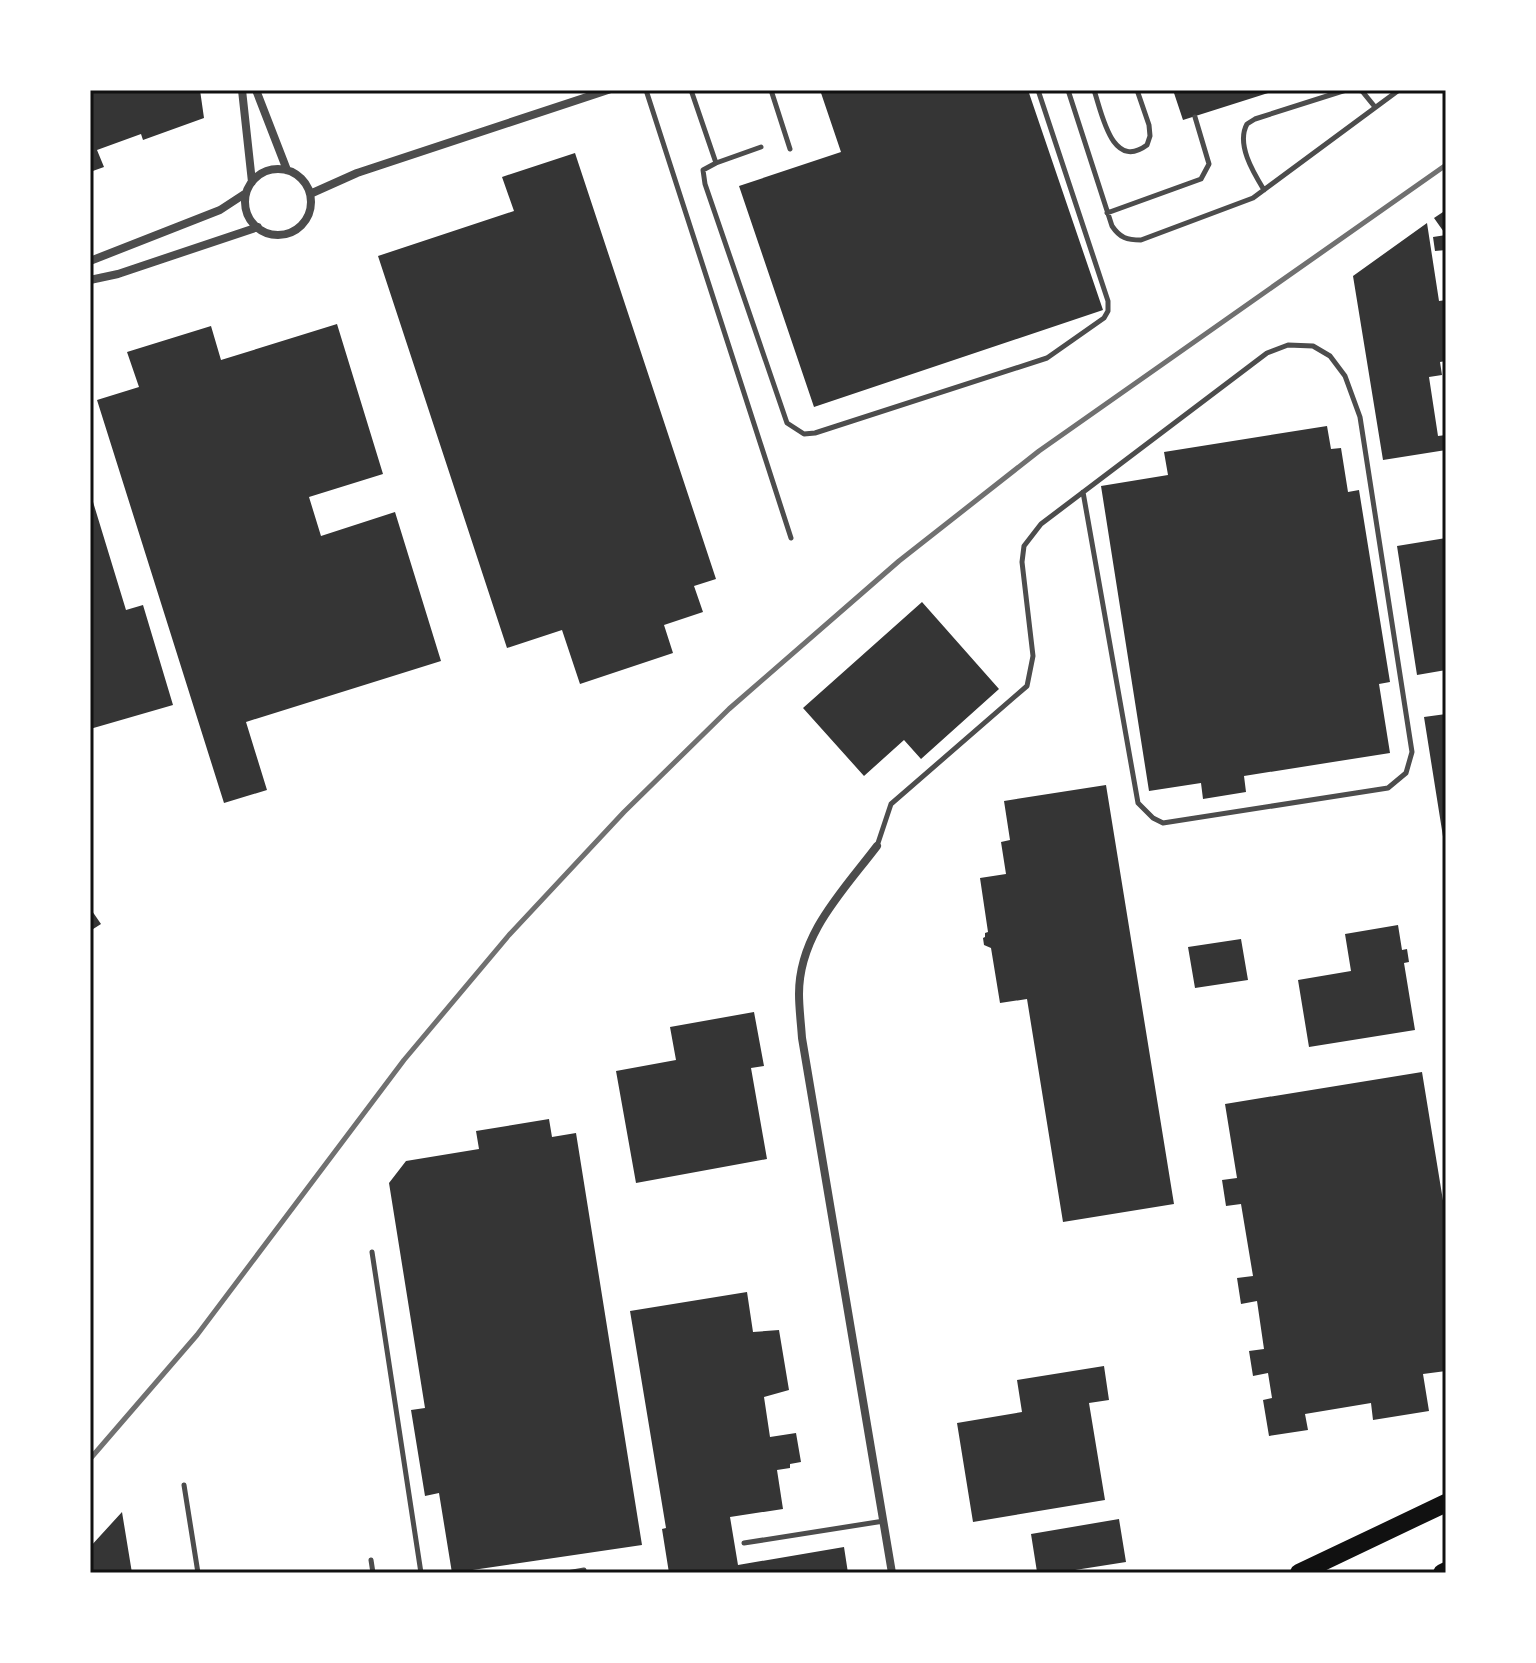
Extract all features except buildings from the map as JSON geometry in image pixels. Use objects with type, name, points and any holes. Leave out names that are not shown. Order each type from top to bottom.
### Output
[{"type":"highway","points":[[1299,1573],[1446,1503]]},
{"type":"street","points":[[242,90],[252,182]]},
{"type":"street","points":[[256,90],[287,170]]},
{"type":"street","points":[[310,194],[357,173],[608,90]]},
{"type":"street","points":[[90,261],[220,210],[246,193],[252,182],[267,170],[287,170],[301,178],[310,194],[309,214],[296,229],[277,234],[258,227],[247,212],[246,193]]},
{"type":"street","points":[[90,280],[118,274],[258,227]]},
{"type":"street","points":[[877,846],[820,921],[806,950],[799,992],[802,1038],[892,1573]]},
{"type":"lane","points":[[646,90],[791,538]]},
{"type":"lane","points":[[691,90],[716,163]]},
{"type":"lane","points":[[771,90],[790,149]]},
{"type":"lane","points":[[761,147],[703,170],[705,184],[787,423],[804,434],[815,433],[1047,358],[1104,318],[1108,301],[1038,90]]},
{"type":"lane","points":[[1068,90],[1107,213],[1118,236],[1129,240],[1141,240],[1243,203],[1399,90]]},
{"type":"lane","points":[[1094,90],[1108,133],[1122,151],[1130,152],[1147,145],[1150,136],[1137,90]]},
{"type":"lane","points":[[1264,190],[1255,176],[1242,139],[1247,124],[1346,90]]},
{"type":"lane","points":[[1357,90],[1362,91],[1375,107]]},
{"type":"lane","points":[[1107,213],[1201,179],[1209,164],[1195,117]]},
{"type":"lane","points":[[877,846],[891,804],[1027,686],[1033,656],[1022,562],[1024,546],[1041,524],[1083,492],[1187,413],[1267,353],[1288,345],[1313,346],[1330,356],[1345,376],[1360,417],[1412,752],[1406,773],[1388,788],[1163,823],[1153,818],[1138,803],[1083,492]]},
{"type":"lane","points":[[372,1252],[421,1573]]},
{"type":"lane","points":[[184,1485],[198,1573]]},
{"type":"lane","points":[[744,1543],[884,1521]]},
{"type":"lane","points":[[371,1560],[373,1573]]},
{"type":"lane","points":[[567,1573],[584,1570]]},
{"type":"railway","points":[[90,1459],[197,1335],[404,1060],[509,935],[624,812],[729,709],[899,561],[1039,451],[1446,165]]}]
